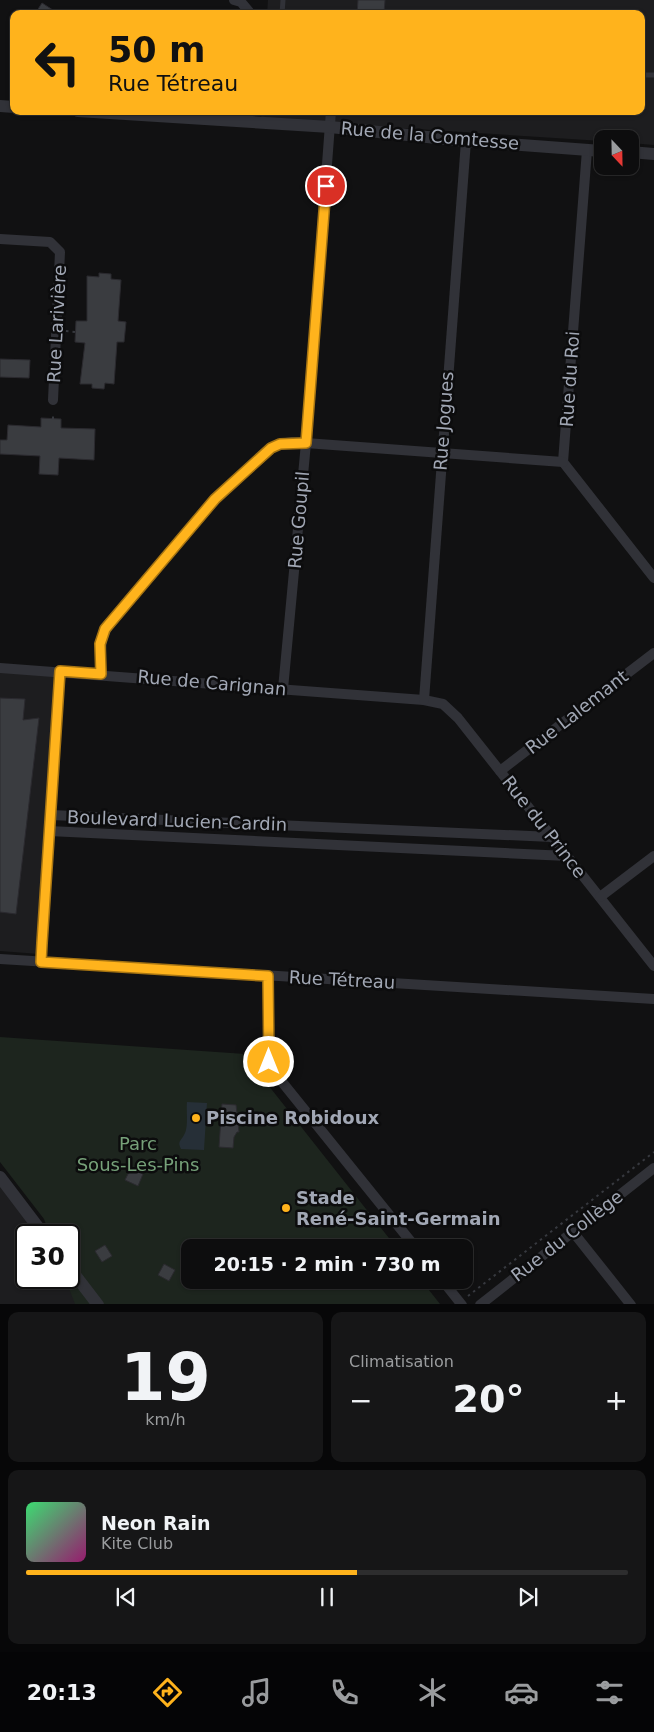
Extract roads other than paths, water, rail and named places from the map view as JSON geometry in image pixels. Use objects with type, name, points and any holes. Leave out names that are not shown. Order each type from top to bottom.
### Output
[{"type":"street","points":[[234,0],[241,2],[247,10]]},
{"type":"street","name":"Rue de la Comtesse","points":[[141,115],[330,127],[466,141],[594,150]]},
{"type":"street","name":"Rue Goupil","points":[[283,689],[306,443],[331,115]]},
{"type":"street","name":"Rue Jogues","points":[[424,700],[466,141]]},
{"type":"street","name":"Rue du Roi","points":[[563,462],[587,150]]},
{"type":"street","points":[[639,153],[654,154]]},
{"type":"street","name":"Rue Larivière","points":[[0,239],[50,242],[60,252],[53,400]]},
{"type":"street","points":[[101,674],[100,644],[105,629],[215,499],[271,448],[286,442],[563,462],[654,578]]},
{"type":"street","name":"Rue Lalemant","points":[[500,771],[654,653]]},
{"type":"street","name":"Rue de Carignan","points":[[0,668],[101,674],[424,700]]},
{"type":"street","points":[[41,962],[60,671]]},
{"type":"street","name":"Rue du Prince","points":[[424,700],[443,704],[458,718],[654,966]]},
{"type":"street","name":"Boulevard Lucien-Cardin","points":[[51,815],[552,837]]},
{"type":"street","points":[[180,838],[181,821]]},
{"type":"street","name":"Boulevard Lucien-Cardin","points":[[301,843],[303,826]]},
{"type":"street","name":"Boulevard Lucien-Cardin","points":[[50,831],[567,856]]},
{"type":"street","points":[[410,848],[411,831]]},
{"type":"street","points":[[600,897],[654,856]]},
{"type":"street","name":"Rue Tétreau","points":[[0,960],[654,999]]},
{"type":"street","points":[[268,976],[269,1062],[274,1072],[409,1239]]},
{"type":"street","name":"Rue du Collège","points":[[480,1304],[654,1168]]},
{"type":"street","points":[[0,1177],[36,1224]]},
{"type":"street","points":[[573,1232],[631,1304]]},
{"type":"street","points":[[80,1280],[98,1304]]},
{"type":"street","points":[[449,1289],[461,1303]]},
{"type":"place","name":"Piscine Robidoux","points":[[196,1118]]},
{"type":"place","name":"Stade René-Saint-Germain","points":[[286,1208]]},
{"type":"park label","name":"Parc Sous-Les-Pins","points":[[138,1154]]}]
